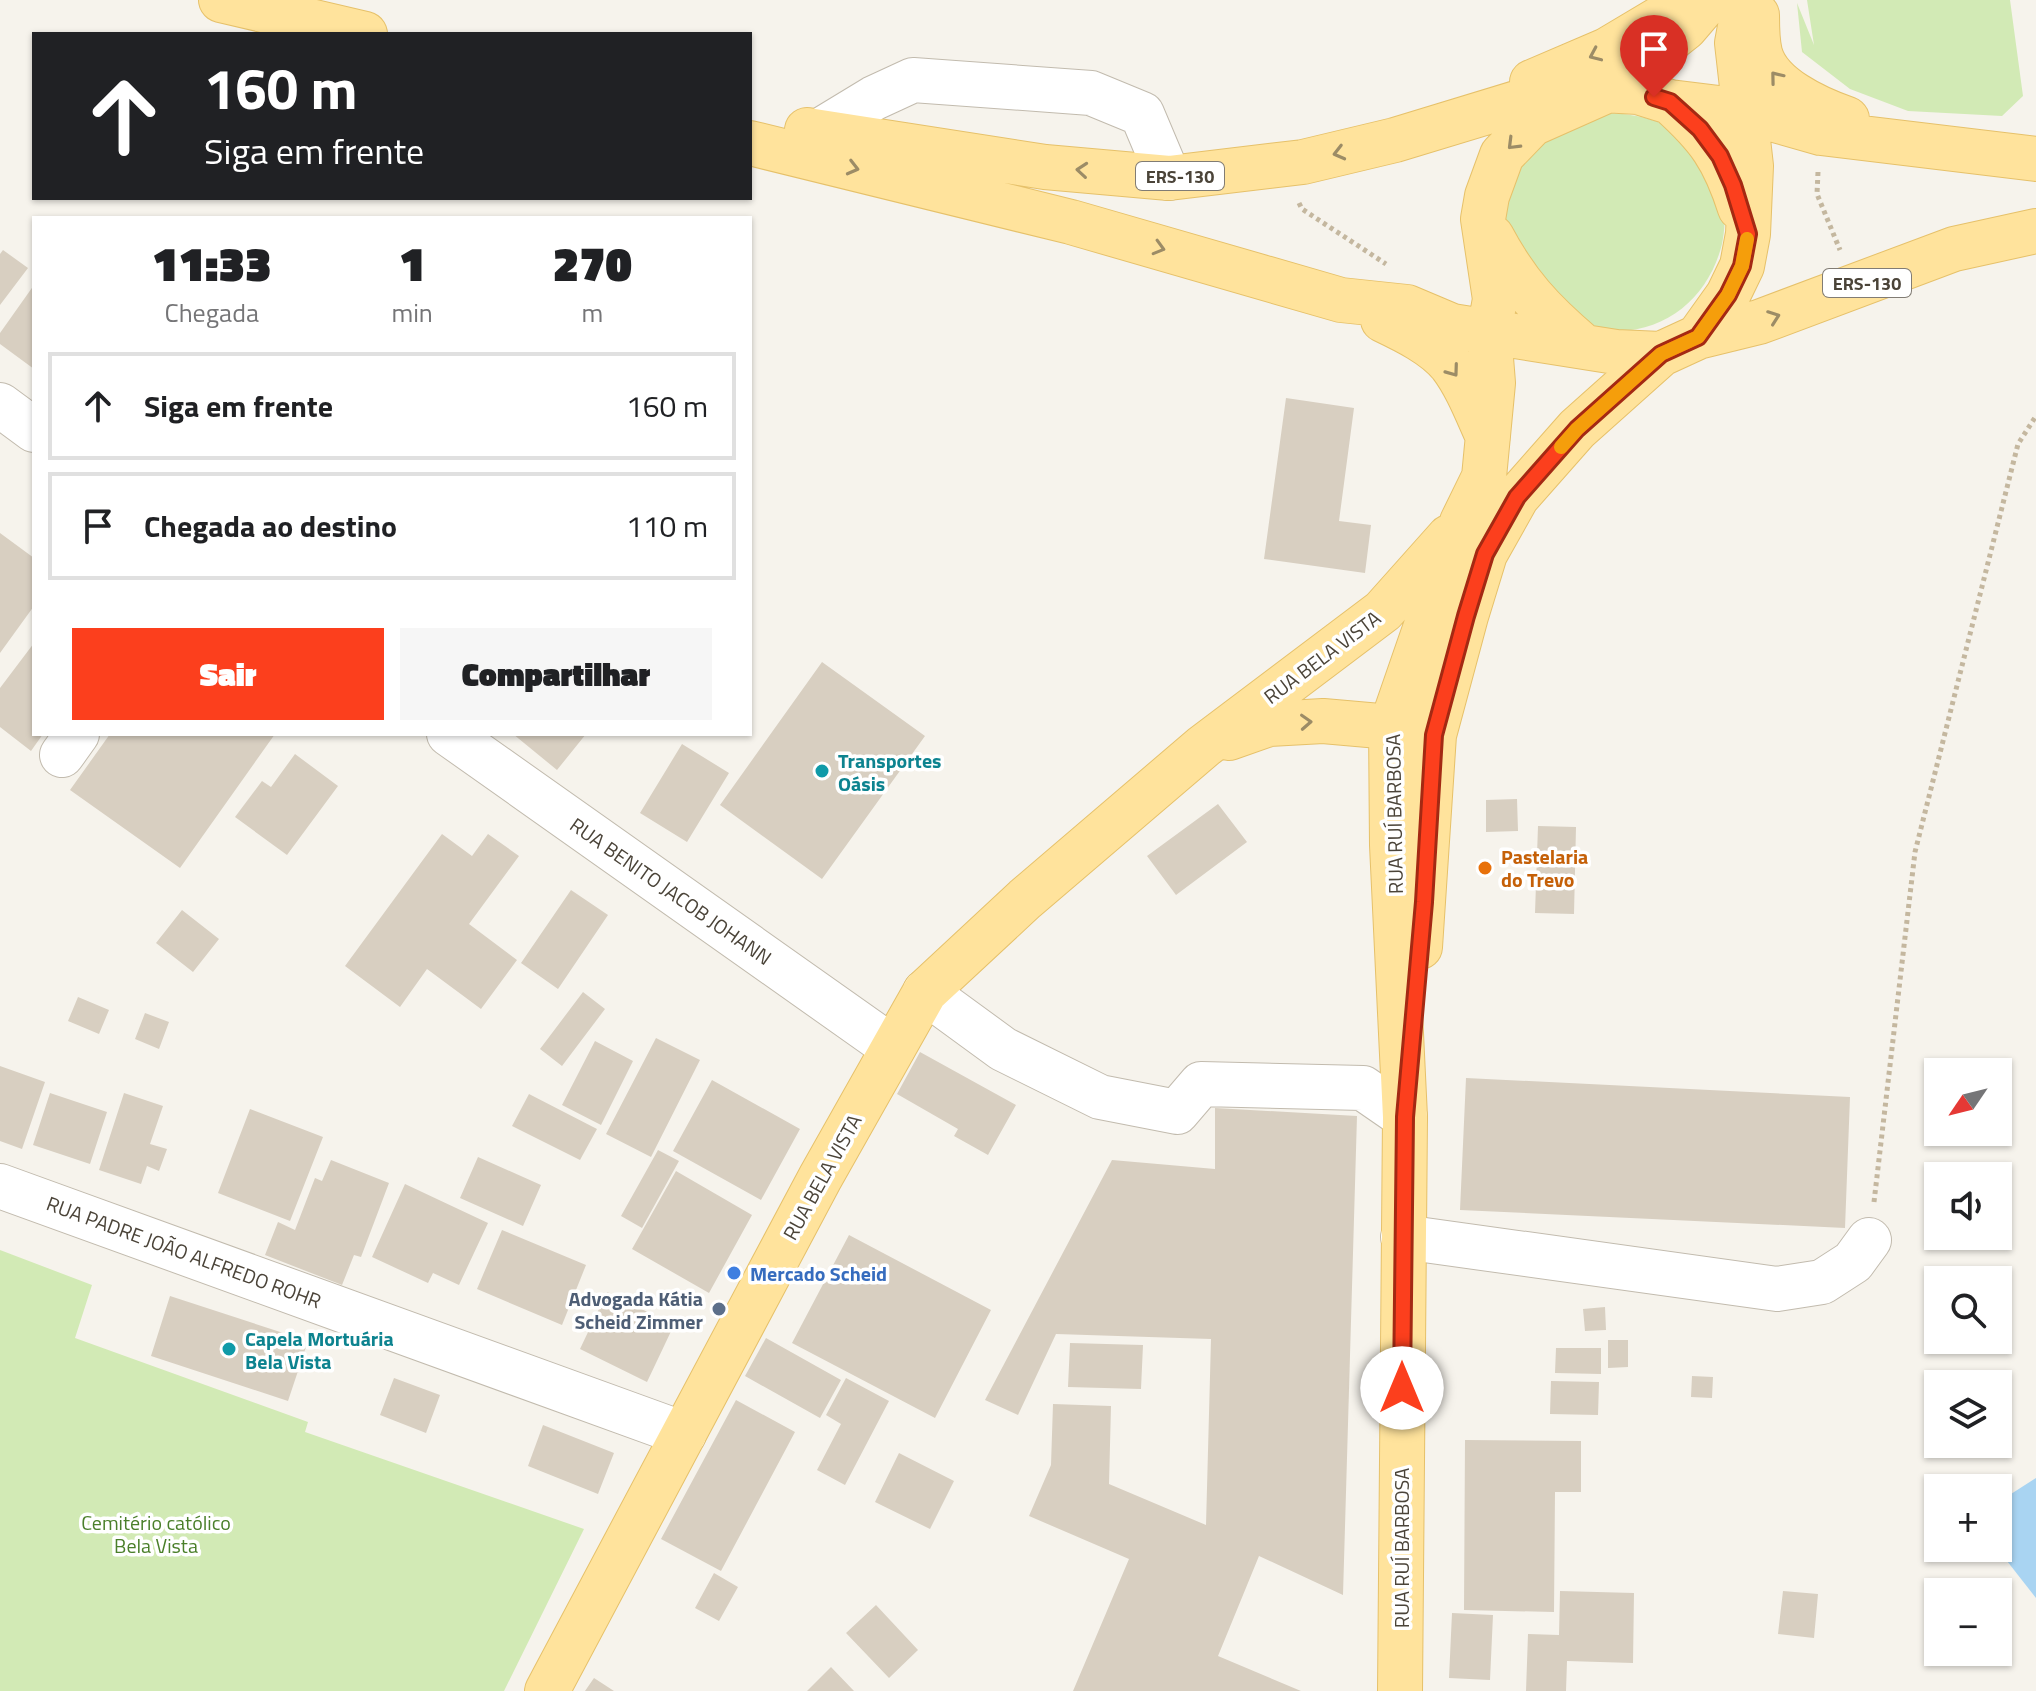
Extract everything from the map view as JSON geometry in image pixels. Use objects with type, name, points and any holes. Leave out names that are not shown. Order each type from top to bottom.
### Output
[{"type":"main road","points":[[221,0],[357,32]]},
{"type":"main road","points":[[1395,140],[1607,50],[1655,23],[1685,0]]},
{"type":"main road","points":[[1604,92],[1685,28],[1709,0]]},
{"type":"main road","points":[[1391,727],[1419,701],[1451,609],[1481,538],[1577,429],[1680,346],[1728,295],[1742,266],[1748,234],[1751,166],[1737,43],[1745,0]]},
{"type":"main road","points":[[1757,0],[1760,54],[1780,85],[1824,111],[1920,146]]},
{"type":"main road","name":"ERS-130","points":[[752,118],[818,132],[1045,167],[1169,178],[1303,162],[1395,140],[1566,88],[1638,92],[1670,102],[1743,111],[1821,133],[2036,159]]},
{"type":"main road","name":"ERS-130","points":[[1489,333],[1495,299],[1483,219],[1487,196],[1502,155],[1532,124],[1604,92]]},
{"type":"main road","name":"ERS-130","points":[[1670,102],[1700,129],[1720,156],[1733,185],[1748,234]]},
{"type":"main road","name":"ERS-130","points":[[752,143],[1071,222],[1341,300],[1407,307],[1452,326],[1616,352],[1680,346],[1759,322],[1954,249],[2036,231]]},
{"type":"main road","points":[[1483,219],[1507,265],[1542,310],[1582,345]]},
{"type":"main road","points":[[1341,300],[1410,333],[1449,363],[1468,392],[1489,438]]},
{"type":"main road","points":[[1481,538],[1493,383],[1489,333]]},
{"type":"main road","name":"RUA BELA VISTA","points":[[547,1691],[820,1178],[925,992],[1025,899],[1204,746],[1481,538]]},
{"type":"main road","name":"RUA RUÍ BARBOSA","points":[[1405,1117],[1424,902],[1434,735],[1481,538]]},
{"type":"main road","name":"RUA BELA VISTA","points":[[1204,746],[1269,724],[1323,721],[1391,727]]},
{"type":"main road","name":"RUA RUÍ BARBOSA","points":[[1391,727],[1392,845],[1405,1117],[1400,1691]]},
{"type":"street","points":[[818,132],[874,98],[913,80],[1091,93],[1142,114],[1169,178]]},
{"type":"street","points":[[0,405],[32,429]]},
{"type":"street","name":"RUA BENITO JACOB JOHANN","points":[[452,736],[893,1048]]},
{"type":"street","points":[[925,992],[1003,1049],[1100,1097],[1177,1112],[1201,1084],[1363,1088],[1405,1117]]},
{"type":"street","name":"RUA PADRE JOÃO ALFREDO ROHR","points":[[0,1186],[684,1434]]},
{"type":"street","points":[[1403,1237],[1777,1289],[1822,1282],[1853,1262],[1869,1240]]},
{"type":"path","points":[[1821,133],[1817,194],[1855,288]]},
{"type":"path","points":[[1280,163],[1302,209],[1406,277],[1407,307]]},
{"type":"path","points":[[1869,1240],[1915,852],[2018,444],[2036,416]]},
{"type":"green space","points":[[1807,0],[2010,0],[2023,96],[2002,116],[1908,111],[1850,89],[1802,52],[1797,3],[1814,45]]},
{"type":"green space","points":[[1602,113],[1650,119],[1682,135],[1696,151],[1724,212],[1722,244],[1716,262],[1698,293],[1671,316],[1638,329],[1598,330],[1578,324],[1518,251],[1506,230],[1506,211],[1515,179],[1532,152],[1556,135]]},
{"type":"green space","name":"Cemitério católico Bela Vista","points":[[0,1250],[92,1285],[75,1338],[308,1422],[305,1432],[584,1529],[504,1691],[0,1691]]},
{"type":"water","points":[[2036,1478],[2036,1598],[2008,1562],[2012,1562],[2012,1493]]},
{"type":"building","points":[[3,250],[28,268],[0,305],[0,254]]},
{"type":"building","points":[[32,288],[32,368],[0,344],[0,333]]},
{"type":"building","points":[[1286,398],[1354,408],[1339,521],[1371,525],[1365,573],[1264,559]]},
{"type":"building","points":[[0,533],[32,557],[32,609],[0,653]]},
{"type":"building","points":[[32,646],[32,736],[42,736],[31,751],[0,727],[0,688]]},
{"type":"building","name":"Transportes Oásis","points":[[822,662],[925,736],[822,879],[720,805]]},
{"type":"building","points":[[109,736],[274,736],[180,868],[70,790]]},
{"type":"building","points":[[515,736],[584,736],[557,770]]},
{"type":"building","points":[[682,744],[729,773],[687,842],[640,813]]},
{"type":"building","points":[[295,754],[338,786],[287,855],[235,817],[262,781],[271,787]]},
{"type":"building","points":[[1517,799],[1518,831],[1486,832],[1486,800]]},
{"type":"building","points":[[1218,804],[1247,842],[1176,895],[1147,856]]},
{"type":"building","points":[[1538,826],[1576,827],[1574,914],[1535,913]]},
{"type":"building","points":[[442,834],[472,856],[488,834],[519,856],[469,924],[517,960],[481,1009],[427,969],[400,1007],[345,966]]},
{"type":"building","points":[[571,890],[608,915],[558,989],[521,963]]},
{"type":"building","points":[[182,910],[219,939],[193,972],[156,943]]},
{"type":"building","points":[[583,992],[605,1009],[562,1066],[540,1049]]},
{"type":"building","points":[[78,997],[109,1010],[99,1034],[68,1021]]},
{"type":"building","points":[[145,1013],[169,1022],[159,1049],[135,1039]]},
{"type":"building","points":[[656,1038],[700,1060],[651,1157],[606,1134]]},
{"type":"building","points":[[595,1041],[633,1061],[601,1125],[562,1105]]},
{"type":"building","points":[[920,1052],[1016,1105],[988,1155],[954,1136],[958,1129],[897,1094]]},
{"type":"building","points":[[0,1066],[45,1082],[22,1149],[0,1141]]},
{"type":"building","points":[[1466,1078],[1850,1097],[1845,1228],[1460,1210]]},
{"type":"building","points":[[712,1080],[800,1129],[761,1200],[673,1151]]},
{"type":"building","points":[[50,1093],[107,1112],[90,1164],[33,1145]]},
{"type":"building","points":[[124,1093],[163,1106],[150,1144],[167,1149],[159,1171],[147,1166],[141,1184],[99,1170]]},
{"type":"building","points":[[529,1094],[597,1129],[580,1160],[512,1126]]},
{"type":"building","points":[[1215,1108],[1357,1116],[1343,1595],[1259,1556],[1218,1656],[1301,1691],[1073,1691],[1129,1559],[1029,1516],[1051,1465],[1053,1404],[1111,1406],[1109,1484],[1206,1525],[1211,1339],[1056,1334],[1018,1415],[985,1400],[1112,1160],[1215,1169]]},
{"type":"building","points":[[250,1109],[323,1137],[290,1221],[218,1193]]},
{"type":"building","points":[[658,1150],[679,1161],[642,1228],[621,1216]]},
{"type":"building","points":[[478,1157],[541,1185],[523,1226],[460,1198]]},
{"type":"building","points":[[331,1160],[389,1183],[361,1257],[354,1255],[342,1285],[265,1255],[278,1222],[295,1230],[315,1178],[322,1181]]},
{"type":"building","points":[[676,1171],[752,1215],[709,1293],[632,1249]]},
{"type":"building","points":[[405,1184],[488,1223],[459,1285],[433,1273],[428,1283],[372,1257]]},
{"type":"building","points":[[502,1230],[586,1265],[562,1325],[477,1289]]},
{"type":"building","points":[[849,1235],[991,1310],[935,1418],[792,1343]]},
{"type":"building","points":[[607,1292],[674,1325],[647,1382],[580,1349]]},
{"type":"building","name":"Capela Mortuária Bela Vista","points":[[170,1296],[308,1341],[288,1401],[151,1356]]},
{"type":"building","points":[[1605,1307],[1606,1330],[1585,1331],[1583,1309]]},
{"type":"building","points":[[766,1338],[841,1380],[820,1418],[745,1376]]},
{"type":"building","points":[[1608,1340],[1628,1340],[1628,1367],[1608,1368]]},
{"type":"building","points":[[1070,1343],[1143,1345],[1141,1389],[1068,1387]]},
{"type":"building","points":[[1556,1348],[1601,1348],[1601,1374],[1555,1373]]},
{"type":"building","points":[[1692,1376],[1713,1377],[1712,1398],[1691,1397]]},
{"type":"building","points":[[394,1378],[440,1395],[426,1433],[380,1415]]},
{"type":"building","points":[[846,1378],[889,1401],[845,1485],[817,1470],[841,1424],[826,1415]]},
{"type":"building","points":[[1551,1381],[1599,1382],[1598,1415],[1550,1414]]},
{"type":"building","points":[[736,1400],[795,1432],[721,1571],[661,1539]]},
{"type":"building","points":[[543,1425],[614,1453],[598,1494],[528,1466]]},
{"type":"building","points":[[1465,1440],[1581,1441],[1581,1492],[1555,1492],[1554,1612],[1464,1610]]},
{"type":"building","points":[[899,1453],[954,1481],[930,1529],[875,1502]]},
{"type":"building","points":[[714,1573],[738,1587],[719,1621],[695,1608]]},
{"type":"building","points":[[1560,1591],[1634,1593],[1633,1663],[1567,1661],[1566,1691],[1526,1691],[1528,1634],[1559,1635]]},
{"type":"building","points":[[1783,1591],[1818,1594],[1814,1638],[1778,1634]]},
{"type":"building","points":[[876,1605],[918,1650],[889,1678],[846,1633]]},
{"type":"building","points":[[1452,1613],[1493,1615],[1490,1680],[1449,1678]]},
{"type":"building","points":[[831,1667],[854,1691],[807,1691]]},
{"type":"building","points":[[594,1678],[614,1691],[585,1691]]},
{"type":"slow traffic","points":[[1561,447],[1661,354],[1698,337],[1728,295],[1742,266],[1747,239]]},
{"type":"place","name":"Transportes Oásis","points":[[822,771]]},
{"type":"place","name":"Pastelaria do Trevo","points":[[1485,868]]},
{"type":"place","name":"Mercado Scheid","points":[[734,1273]]},
{"type":"place","name":"Advogada Kátia Scheid Zimmer","points":[[719,1309]]},
{"type":"place","name":"Capela Mortuária Bela Vista","points":[[229,1349]]},
{"type":"route","points":[[1402,1388],[1405,1117],[1424,902],[1434,735],[1466,616],[1485,554],[1517,497],[1577,429],[1661,354],[1698,337],[1728,295],[1742,266],[1748,234],[1733,185],[1720,156],[1700,129],[1670,102],[1654,97]]}]
